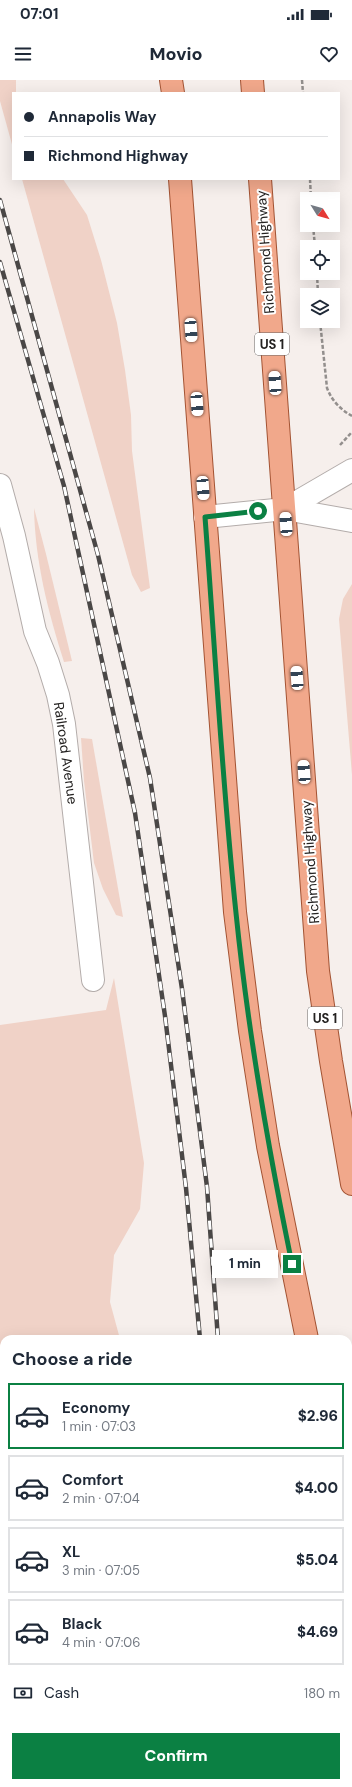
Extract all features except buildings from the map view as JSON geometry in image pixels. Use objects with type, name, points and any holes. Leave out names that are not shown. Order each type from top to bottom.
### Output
[{"type":"main road","points":[[172,80],[173,92]]},
{"type":"main road","points":[[252,80],[253,92]]},
{"type":"main road","points":[[180,180],[222,750],[238,934],[250,1031],[268,1146],[305,1335]]},
{"type":"main road","name":"Richmond Highway","points":[[260,180],[318,971],[331,1061],[352,1184]]},
{"type":"street","points":[[285,509],[352,470]]},
{"type":"street","name":"Railroad Avenue","points":[[0,485],[14,536],[35,631],[48,663],[58,695],[64,724],[93,980]]},
{"type":"street","points":[[205,517],[285,509],[352,521]]},
{"type":"path","points":[[302,80],[303,92]]},
{"type":"path","points":[[310,180],[311,192]]},
{"type":"path","points":[[321,328],[327,388],[329,394],[337,405],[352,416]]},
{"type":"shaded area","points":[[0,80],[16,80],[16,92],[12,92],[12,144],[0,101]]},
{"type":"shaded area","points":[[22,180],[64,180],[87,215],[101,260],[117,323],[125,370],[131,415],[132,451],[150,588],[141,592],[132,575]]},
{"type":"shaded area","points":[[34,508],[72,661],[64,662],[43,586],[37,547]]},
{"type":"shaded area","points":[[352,584],[352,775],[339,619],[343,599]]},
{"type":"shaded area","points":[[81,738],[92,739],[123,917],[116,915],[103,889],[94,863],[84,781]]},
{"type":"shaded area","points":[[114,978],[144,1163],[140,1209],[114,1255],[110,1302],[119,1335],[0,1335],[0,1025],[106,1010]]},
{"type":"railway","points":[[0,200],[98,555],[150,778],[182,989],[207,1187],[218,1335]]},
{"type":"railway","points":[[0,262],[64,486],[135,813],[165,1016],[186,1188],[200,1335]]},
{"type":"route","points":[[258,511],[205,517],[236,912],[250,1031],[268,1146],[292,1264]]}]
